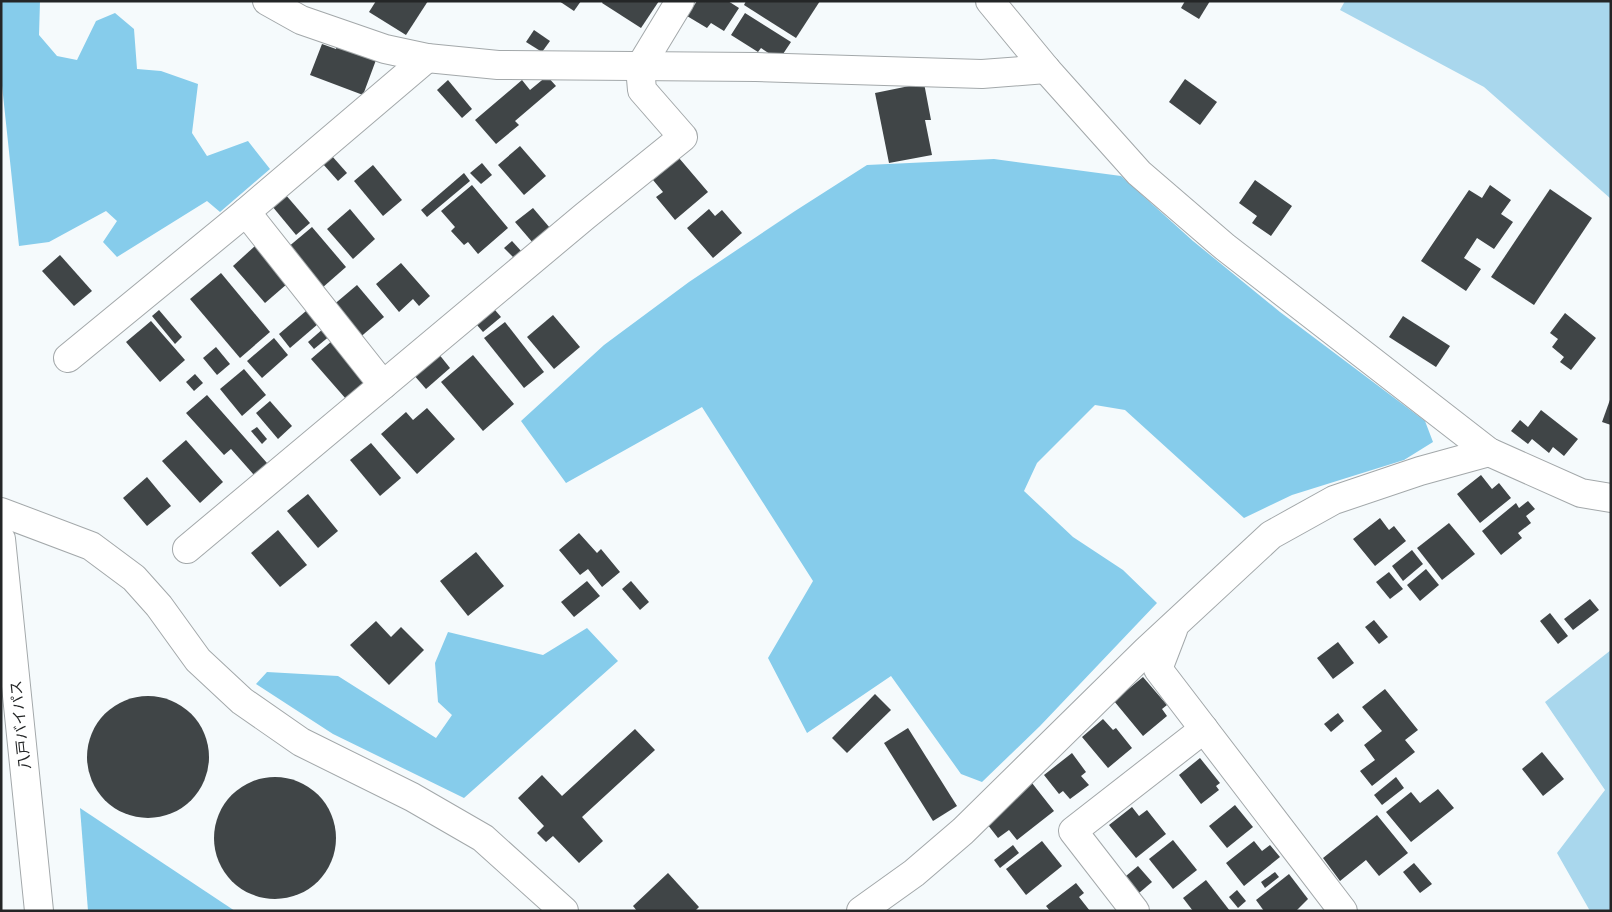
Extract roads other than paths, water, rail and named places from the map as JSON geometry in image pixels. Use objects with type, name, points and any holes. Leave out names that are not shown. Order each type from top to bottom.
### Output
[{"type":"main road","points":[[267,1],[301,20],[385,49],[427,58],[498,65],[756,68],[982,74],[1046,69]]},
{"type":"main road","points":[[187,549],[585,216],[683,137],[642,90],[640,67],[680,1]]},
{"type":"main road","points":[[990,1],[1046,69],[1139,174],[1225,247],[1489,452],[1581,493],[1611,498]]},
{"type":"main road","points":[[68,358],[246,212],[427,58]]},
{"type":"main road","points":[[246,212],[383,385]]},
{"type":"main road","points":[[861,911],[914,873],[963,830],[1175,624],[1271,535],[1334,500],[1420,471],[1489,452]]},
{"type":"main road","points":[[1,512],[92,546],[134,578],[159,606],[198,660],[242,701],[301,742],[412,797],[483,838],[564,911]]},
{"type":"main road","name":"八戸バイパス","points":[[1,539],[39,911]]},
{"type":"main road","points":[[1175,624],[1158,669],[1343,911]]},
{"type":"main road","points":[[1135,911],[1073,831],[1204,728]]}]
